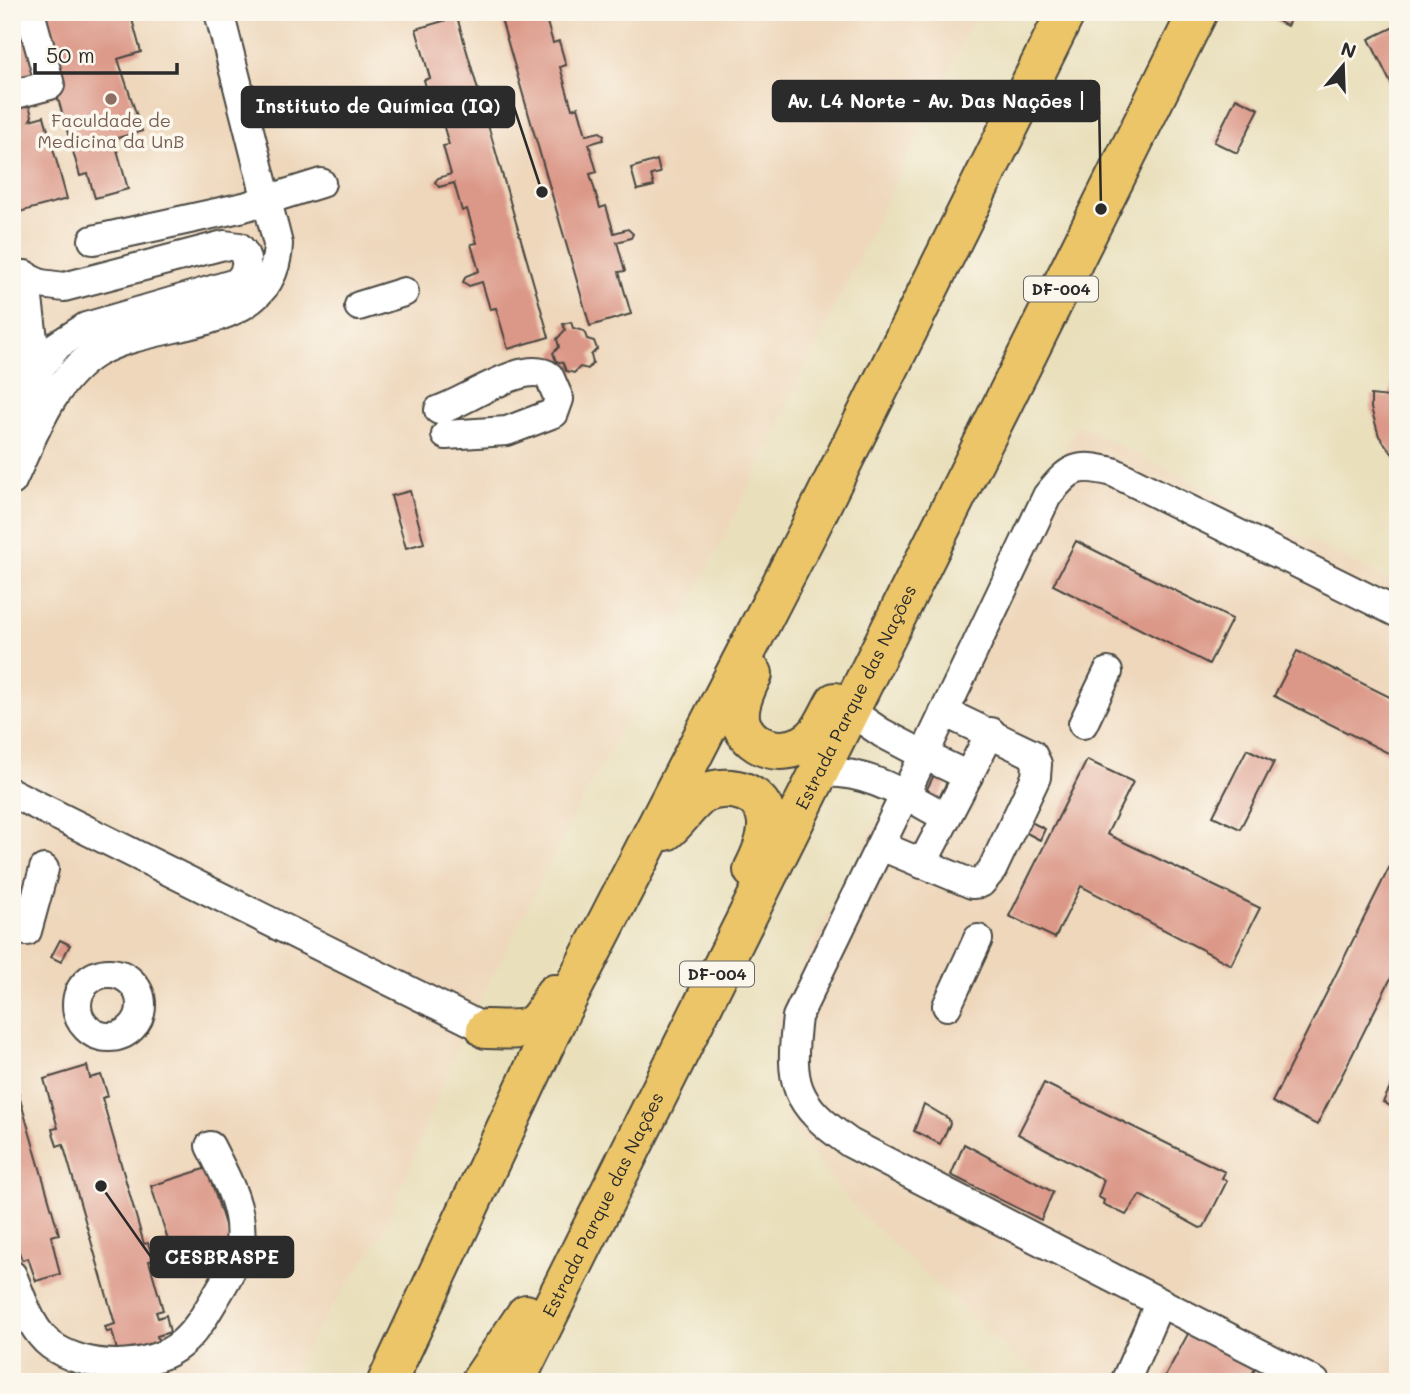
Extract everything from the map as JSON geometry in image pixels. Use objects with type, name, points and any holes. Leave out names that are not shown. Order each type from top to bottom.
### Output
[{"type":"highway","points":[[1023,103],[1031,57],[1049,12]]},
{"type":"highway","points":[[387,1382],[557,1018],[808,532],[1066,12]]},
{"type":"highway","name":"Estrada Parque das Nações","points":[[515,1382],[695,1016],[851,712],[1198,12]]},
{"type":"highway","points":[[808,532],[787,602],[740,706],[742,725],[750,735],[758,744],[778,752],[799,748],[818,733],[883,612],[923,566]]},
{"type":"highway","points":[[486,1029],[524,1031],[536,1025],[609,881],[624,858],[673,825],[703,794],[724,786],[746,792],[760,803],[767,821],[766,837],[702,975],[695,995],[695,1016]]},
{"type":"highway","points":[[440,1270],[436,1246],[444,1215],[510,1075],[512,1063],[507,1052],[486,1029]]},
{"type":"highway","points":[[480,1382],[617,1177]]},
{"type":"street","points":[[12,95],[50,85],[30,12]]},
{"type":"street","points":[[12,481],[48,405],[72,374],[97,353],[141,335],[221,314],[261,295],[278,264],[278,244],[219,12]]},
{"type":"street","points":[[93,240],[267,201],[321,183]]},
{"type":"street","points":[[25,368],[77,331],[236,283],[247,266],[242,250],[234,244],[64,287],[51,287],[19,273],[25,368],[23,422],[28,447]]},
{"type":"street","points":[[359,306],[404,292]]},
{"type":"street","points":[[25,368],[48,405]]},
{"type":"street","points":[[1297,1378],[850,1143],[817,1119],[798,1090],[792,1055],[797,1017],[906,797],[1047,496],[1065,473],[1089,466],[1113,472],[1398,613]]},
{"type":"street","points":[[1083,724],[1108,671]]},
{"type":"street","points":[[851,712],[924,755],[968,776]]},
{"type":"street","points":[[881,846],[972,884],[981,883],[992,870],[1036,777],[1037,764],[1032,754],[944,712]]},
{"type":"street","points":[[922,864],[991,733]]},
{"type":"street","points":[[820,772],[841,771],[861,776],[947,817]]},
{"type":"street","points":[[12,793],[486,1029]]},
{"type":"street","points":[[27,931],[44,869]]},
{"type":"street","points":[[947,1006],[978,939]]},
{"type":"street","points":[[12,1275],[37,1330],[51,1345],[78,1358],[130,1363],[161,1357],[182,1343],[198,1325],[230,1274],[240,1240],[239,1215],[231,1186],[209,1146]]},
{"type":"street","points":[[1125,1382],[1159,1304]]},
{"type":"shaded area","points":[[12,12],[977,12],[722,541],[572,819],[460,1040],[382,1235],[314,1333],[286,1382],[12,1382]]},
{"type":"shaded area","points":[[1078,425],[1398,585],[1398,1382],[1053,1382],[1013,1354],[857,1211],[789,1125],[777,1075],[773,1022]]},
{"type":"building","points":[[12,12],[130,12],[141,52],[118,59],[142,131],[114,139],[128,189],[95,198],[88,174],[80,176],[57,95],[25,104],[29,105],[32,116],[30,120],[44,116],[67,199],[12,214]]},
{"type":"building","points":[[499,12],[544,12],[553,43],[559,41],[566,65],[560,67],[572,109],[578,107],[586,135],[600,132],[604,135],[603,140],[589,144],[597,172],[590,174],[600,208],[606,206],[614,233],[628,229],[633,234],[631,238],[617,242],[625,271],[619,272],[631,314],[590,326]]},
{"type":"building","points":[[1279,12],[1294,12],[1287,26],[1275,20]]},
{"type":"building","points":[[457,17],[549,337],[508,349],[496,308],[490,309],[482,282],[469,286],[463,282],[466,276],[479,271],[471,244],[477,243],[467,209],[462,211],[454,183],[439,187],[435,182],[438,178],[451,174],[443,146],[449,145],[437,103],[431,104],[424,80],[430,78],[416,29]]},
{"type":"building","points":[[1398,25],[1398,98],[1369,39]]},
{"type":"building","points":[[1236,98],[1259,109],[1237,153],[1214,142]]},
{"type":"building","points":[[657,160],[660,173],[651,175],[654,186],[637,190],[631,168]]},
{"type":"building","points":[[571,322],[573,328],[584,331],[587,339],[594,341],[597,349],[591,355],[593,363],[588,369],[580,367],[574,373],[566,371],[563,363],[556,361],[553,353],[559,347],[557,339],[565,330],[563,324]]},
{"type":"building","points":[[1394,377],[1398,378],[1398,461],[1379,436],[1371,408],[1371,395],[1389,397]]},
{"type":"building","points":[[410,491],[424,543],[406,548],[391,496]]},
{"type":"building","points":[[1076,541],[1232,619],[1209,664],[1053,585]]},
{"type":"building","points":[[1297,651],[1398,701],[1398,758],[1274,696]]},
{"type":"building","points":[[1247,749],[1274,762],[1240,829],[1213,816]]},
{"type":"building","points":[[945,753],[958,760],[932,812],[919,805]]},
{"type":"building","points":[[1087,760],[1133,782],[1107,834],[1260,908],[1231,965],[1081,886],[1055,938],[1009,916]]},
{"type":"building","points":[[1027,820],[1045,829],[1040,840],[1021,830]]},
{"type":"building","points":[[1394,858],[1398,860],[1398,964],[1317,1125],[1272,1102]]},
{"type":"building","points":[[60,940],[70,945],[61,962],[51,957]]},
{"type":"building","points":[[87,1066],[90,1078],[101,1075],[108,1096],[102,1098],[144,1244],[148,1243],[153,1260],[149,1261],[163,1310],[156,1312],[158,1318],[166,1315],[170,1332],[157,1336],[160,1346],[118,1354],[112,1331],[107,1332],[105,1327],[115,1324],[63,1144],[57,1146],[52,1129],[58,1128],[44,1079]]},
{"type":"building","points":[[1398,1072],[1398,1110],[1383,1102]]},
{"type":"building","points":[[13,1075],[59,1234],[51,1236],[60,1274],[36,1281],[28,1258],[22,1260],[12,1233]]},
{"type":"building","points":[[1044,1083],[1225,1172],[1222,1178],[1227,1181],[1204,1227],[1200,1228],[1140,1195],[1126,1215],[1103,1204],[1104,1200],[1098,1197],[1104,1180],[1018,1134]]},
{"type":"building","points":[[924,1104],[949,1119],[950,1124],[940,1144],[914,1131]]},
{"type":"building","points":[[964,1144],[1053,1192],[1041,1220],[951,1175]]},
{"type":"building","points":[[207,1168],[233,1250],[176,1267],[172,1253],[166,1255],[162,1242],[168,1240],[151,1186]]},
{"type":"building","points":[[1189,1332],[1256,1366],[1249,1382],[1162,1382]]},
{"type":"place","name":"Faculdade de Medicina da UnB","points":[[111,99]]},
{"type":"place","name":"Instituto de Química (IQ)","points":[[542,192]]},
{"type":"place","name":"Av. L4 Norte - Av. Das Nações |","points":[[1101,209]]},
{"type":"place","name":"CESBRASPE","points":[[101,1186]]}]
